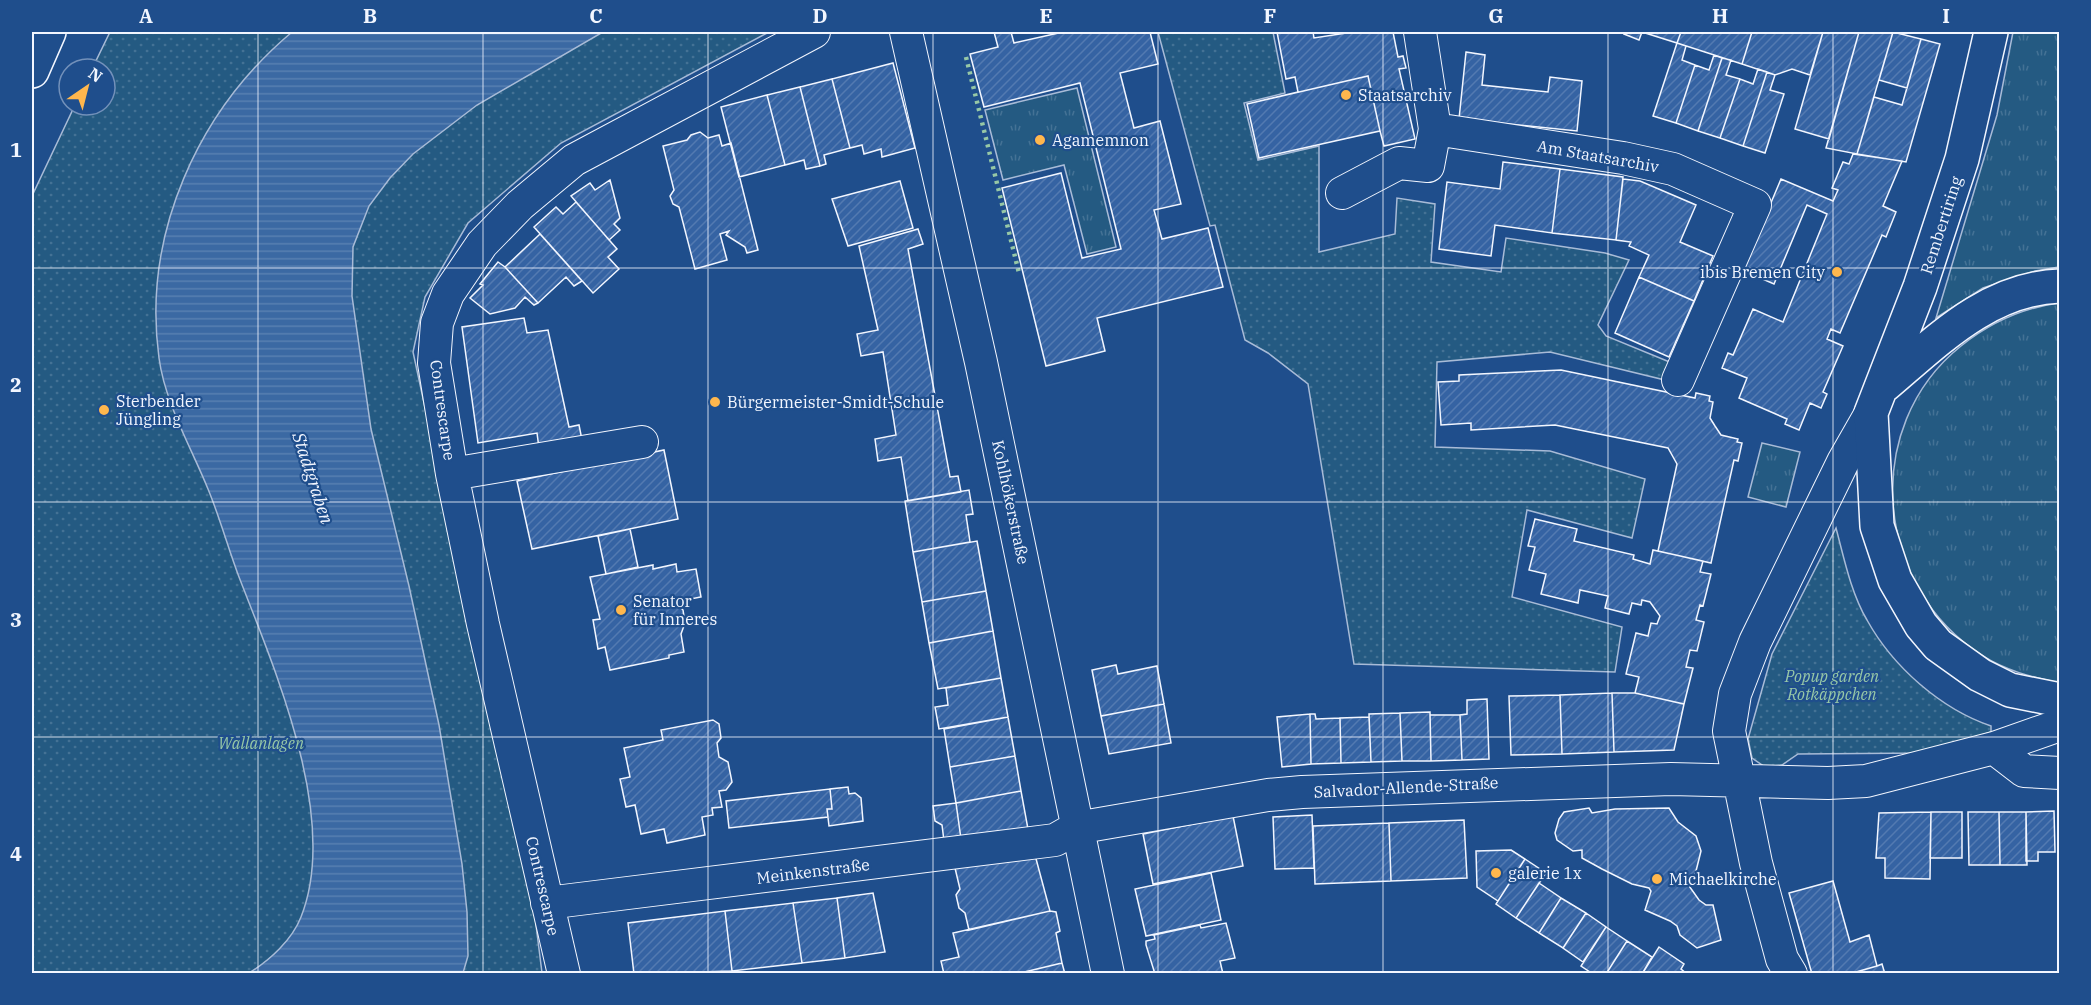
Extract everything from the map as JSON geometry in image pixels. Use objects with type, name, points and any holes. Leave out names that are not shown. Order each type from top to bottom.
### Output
[{"type":"main road","points":[[32,70],[50,32]]},
{"type":"main road","name":"Rembertiring","points":[[1986,33],[1962,159],[1920,287],[1877,400],[1877,526],[1895,580],[1921,625],[1938,645],[1980,675],[2010,690],[2060,700]]},
{"type":"main road","points":[[1877,400],[1948,331],[1980,310],[2016,293],[2060,286]]},
{"type":"street","name":"Contrescarpe","points":[[564,974],[483,624],[453,474],[434,363],[437,322],[448,294],[482,244],[520,205],[574,160],[814,32]]},
{"type":"street","name":"Kohlhökerstraße","points":[[907,32],[981,362],[1108,974]]},
{"type":"street","points":[[1342,194],[1399,163],[1428,165],[1435,129],[1420,32]]},
{"type":"street","name":"Am Staatsarchiv","points":[[1435,129],[1623,158],[1663,167],[1755,205],[1678,380]]},
{"type":"street","name":"Rembertiring","points":[[1791,974],[1782,959],[1756,863],[1730,730],[1735,694],[1780,587],[1877,400]]},
{"type":"street","points":[[453,474],[642,442]]},
{"type":"street","name":"Salvador-Allende-Straße","points":[[1076,828],[1279,794],[1505,783],[1671,779],[1866,781],[1994,748],[2060,725]]},
{"type":"street","points":[[1994,748],[2024,771],[2060,773]]},
{"type":"street","name":"Meinkenstraße","points":[[546,903],[1055,840],[1076,828]]},
{"type":"green space","name":"Wallanlagen","points":[[110,32],[769,32],[561,143],[468,223],[425,297],[413,352],[535,917],[542,973],[32,974],[32,196],[69,117],[117,117],[117,57],[98,57]]},
{"type":"green space","points":[[1158,32],[1273,32],[1285,93],[1244,103],[1258,160],[1319,146],[1319,252],[1395,234],[1397,198],[1435,204],[1431,262],[1501,272],[1506,238],[1605,253],[1629,260],[1598,325],[1606,336],[1672,363],[1665,380],[1550,352],[1437,362],[1435,447],[1550,451],[1645,479],[1632,538],[1527,510],[1512,597],[1622,627],[1615,672],[1354,664],[1308,384],[1268,353],[1245,340],[1215,225],[1210,226]]},
{"type":"green space","points":[[2013,32],[2059,32],[2059,267],[2035,271],[1983,288],[1936,318],[1997,115]]},
{"type":"green space","points":[[1077,88],[1116,247],[1087,254],[1064,165],[1003,180],[985,110]]},
{"type":"green space","points":[[2059,303],[2059,683],[2001,666],[1983,656],[1947,626],[1919,590],[1902,549],[1893,505],[1895,461],[1906,419],[1928,380],[1961,346],[1995,323],[2032,308]]},
{"type":"green space","points":[[1762,443],[1800,452],[1786,507],[1748,497]]},
{"type":"green space","name":"Popup garden Rotkäppchen","points":[[1836,528],[1848,575],[1861,610],[1890,654],[1920,684],[1954,709],[1991,726],[1991,732],[1925,753],[1798,754],[1782,765],[1765,767],[1752,758],[1748,739],[1772,654]]},
{"type":"water","name":"Stadtgraben","points":[[292,32],[603,32],[477,105],[413,154],[390,178],[369,206],[353,247],[352,296],[371,429],[409,586],[439,725],[462,864],[467,912],[468,956],[463,973],[249,973],[280,949],[292,934],[301,917],[311,878],[313,836],[308,791],[285,700],[212,500],[167,392],[159,358],[156,312],[159,266],[169,221],[184,178],[204,137],[229,99],[259,64]]},
{"type":"building","points":[[994,32],[1011,32],[1014,43],[1063,32],[1150,32],[1158,64],[1120,73],[1134,128],[1160,121],[1181,204],[1154,210],[1162,239],[1208,228],[1223,287],[1097,318],[1105,351],[1046,366],[1002,188],[1061,173],[1082,258],[1121,249],[1080,83],[984,107],[970,54],[998,47]]},
{"type":"building","name":"Staatsarchiv","points":[[1277,32],[1313,32],[1314,38],[1353,32],[1393,32],[1398,57],[1403,56],[1406,68],[1399,69],[1415,139],[1384,146],[1380,131],[1259,158],[1247,104],[1298,92],[1295,77],[1286,79]]},
{"type":"building","points":[[1625,32],[1642,32],[1639,40],[1624,34]]},
{"type":"building","points":[[1642,32],[1681,32],[1677,43]]},
{"type":"building","points":[[1681,32],[1752,32],[1742,64],[1677,43]]},
{"type":"building","points":[[1752,32],[1823,32],[1810,75],[1792,69],[1775,75],[1742,64]]},
{"type":"building","points":[[1823,32],[1859,32],[1829,139],[1795,129]]},
{"type":"building","points":[[1859,32],[1893,32],[1857,154],[1826,148]]},
{"type":"building","points":[[1893,32],[1921,39],[1907,88],[1879,80]]},
{"type":"building","points":[[1921,39],[1940,44],[1906,162],[1857,154],[1874,97],[1902,105]]},
{"type":"building","points":[[1677,43],[1686,46],[1682,60],[1695,65],[1676,123],[1653,116]]},
{"type":"building","points":[[1466,52],[1485,55],[1482,85],[1548,92],[1550,77],[1582,81],[1577,131],[1459,119]]},
{"type":"building","points":[[1714,55],[1722,58],[1698,131],[1676,123],[1695,65],[1709,70]]},
{"type":"building","points":[[1722,58],[1731,60],[1726,75],[1740,79],[1720,138],[1698,131]]},
{"type":"building","points":[[893,63],[915,148],[882,157],[881,149],[864,154],[862,145],[850,148],[832,79]]},
{"type":"building","points":[[1758,69],[1767,72],[1743,146],[1720,138],[1740,79],[1753,84]]},
{"type":"building","points":[[1767,72],[1775,75],[1770,90],[1784,94],[1765,153],[1743,146]]},
{"type":"building","points":[[1368,76],[1380,131],[1259,158],[1247,104]]},
{"type":"building","points":[[832,79],[850,148],[824,155],[826,164],[820,166],[800,87]]},
{"type":"building","points":[[800,87],[820,166],[806,169],[804,160],[785,165],[767,95]]},
{"type":"building","points":[[767,95],[785,165],[739,177],[721,107]]},
{"type":"building","points":[[700,132],[708,138],[719,135],[722,146],[731,143],[758,250],[747,253],[745,247],[726,235],[729,231],[720,234],[727,260],[695,269],[679,207],[673,204],[670,196],[674,190],[663,146],[687,140],[691,135]]},
{"type":"building","points":[[1853,154],[1902,161],[1883,206],[1896,212],[1886,237],[1882,235],[1840,333],[1831,329],[1827,339],[1843,346],[1823,392],[1827,394],[1821,408],[1810,403],[1799,430],[1785,424],[1787,419],[1739,398],[1747,378],[1722,368],[1728,353],[1733,355],[1753,309],[1783,322],[1827,214],[1807,205],[1774,284],[1737,268],[1754,243],[1781,179],[1833,201],[1838,190],[1832,188],[1843,162],[1849,164]]},
{"type":"building","points":[[1503,162],[1560,169],[1552,233],[1495,225],[1491,256],[1439,249],[1447,182],[1500,189]]},
{"type":"building","points":[[1560,169],[1623,177],[1616,240],[1552,233]]},
{"type":"building","points":[[1623,179],[1640,181],[1696,205],[1680,242],[1713,256],[1694,301],[1639,277],[1649,255],[1629,246],[1631,242],[1616,240]]},
{"type":"building","points":[[610,180],[620,218],[614,224],[620,230],[609,240],[571,196],[590,183],[595,190]]},
{"type":"building","points":[[900,181],[913,228],[848,246],[832,199]]},
{"type":"building","points":[[576,202],[617,249],[608,257],[619,269],[593,293],[534,227],[556,207],[563,214]]},
{"type":"building","points":[[918,229],[923,244],[908,249],[950,477],[958,476],[961,492],[908,501],[901,457],[878,461],[875,439],[896,435],[883,352],[861,356],[857,334],[878,330],[859,246]]},
{"type":"building","points":[[540,234],[582,281],[574,286],[566,277],[538,303],[505,267]]},
{"type":"building","points":[[498,262],[538,303],[534,305],[525,297],[515,308],[490,314],[470,298],[483,285],[480,284]]},
{"type":"building","points":[[1639,277],[1694,301],[1669,357],[1615,333]]},
{"type":"building","points":[[524,318],[527,333],[548,330],[569,427],[579,425],[582,440],[539,448],[537,433],[478,443],[462,327]]},
{"type":"building","points":[[1561,370],[1695,398],[1696,393],[1710,396],[1709,401],[1713,402],[1710,418],[1721,435],[1738,439],[1737,442],[1742,443],[1738,461],[1734,460],[1711,563],[1658,551],[1677,464],[1668,448],[1555,425],[1471,430],[1471,423],[1441,425],[1438,382],[1459,381],[1459,375]]},
{"type":"building","points":[[664,450],[678,519],[532,549],[517,481]]},
{"type":"building","points":[[969,490],[973,514],[966,515],[970,542],[913,552],[905,501]]},
{"type":"building","points":[[1535,519],[1577,529],[1574,541],[1634,555],[1633,559],[1650,564],[1653,550],[1703,561],[1700,572],[1711,574],[1703,606],[1700,605],[1696,620],[1704,622],[1697,651],[1690,650],[1686,667],[1693,668],[1684,704],[1635,693],[1639,677],[1626,674],[1636,633],[1648,636],[1651,623],[1657,624],[1660,616],[1650,602],[1642,600],[1641,605],[1632,603],[1629,614],[1605,608],[1608,596],[1580,590],[1578,603],[1541,594],[1546,574],[1529,570],[1535,547],[1528,546]]},
{"type":"building","points":[[630,529],[638,567],[606,574],[598,536]]},
{"type":"building","points":[[977,541],[986,591],[922,602],[913,552]]},
{"type":"building","points":[[676,564],[677,572],[696,569],[701,597],[675,602],[683,610],[685,623],[681,634],[684,652],[669,655],[669,658],[610,670],[605,647],[598,649],[593,620],[600,619],[590,577],[653,565],[653,569]]},
{"type":"building","points":[[986,591],[993,631],[929,643],[922,602]]},
{"type":"building","points":[[993,631],[1001,678],[938,689],[929,643]]},
{"type":"building","points":[[1116,665],[1118,674],[1157,666],[1164,704],[1101,716],[1092,670]]},
{"type":"building","points":[[1001,678],[1008,717],[939,729],[935,707],[948,705],[946,688]]},
{"type":"building","points":[[1612,693],[1614,752],[1562,754],[1560,695]]},
{"type":"building","points":[[1612,693],[1635,693],[1684,704],[1674,750],[1614,752]]},
{"type":"building","points":[[1560,695],[1562,754],[1511,755],[1509,696]]},
{"type":"building","points":[[1487,699],[1489,759],[1462,760],[1460,715],[1467,714],[1467,700]]},
{"type":"building","points":[[1164,704],[1171,743],[1109,754],[1101,716]]},
{"type":"building","points":[[1430,712],[1431,761],[1402,761],[1400,713]]},
{"type":"building","points":[[1400,713],[1402,761],[1371,762],[1369,714]]},
{"type":"building","points":[[1310,714],[1315,714],[1316,719],[1340,718],[1341,763],[1311,764]]},
{"type":"building","points":[[1310,714],[1311,764],[1282,767],[1277,717]]},
{"type":"building","points":[[1430,715],[1460,715],[1462,760],[1431,761]]},
{"type":"building","points":[[1008,717],[1015,756],[950,767],[944,729]]},
{"type":"building","points":[[1369,717],[1371,762],[1341,763],[1340,718]]},
{"type":"building","points":[[713,720],[719,724],[721,738],[717,743],[719,757],[728,762],[732,782],[726,790],[719,791],[722,807],[712,808],[713,815],[702,817],[705,835],[667,843],[664,829],[641,834],[635,805],[626,807],[620,779],[630,777],[624,748],[663,740],[661,730]]},
{"type":"building","points":[[1015,756],[1021,791],[956,803],[950,767]]},
{"type":"building","points":[[848,787],[849,794],[855,793],[861,798],[863,821],[829,826],[827,809],[832,809],[830,789]]},
{"type":"building","points":[[830,789],[832,809],[827,809],[828,817],[729,828],[726,801]]},
{"type":"building","points":[[1021,791],[1028,829],[961,839],[956,803]]},
{"type":"building","points":[[956,803],[961,839],[944,841],[942,825],[935,821],[933,806]]},
{"type":"building","name":"Michaelkirche","points":[[1589,808],[1592,813],[1615,809],[1669,808],[1678,822],[1696,836],[1701,851],[1695,875],[1687,883],[1699,900],[1706,905],[1713,905],[1721,940],[1697,948],[1680,935],[1677,926],[1645,910],[1651,891],[1649,888],[1632,884],[1602,869],[1582,858],[1582,850],[1573,851],[1557,840],[1555,833],[1559,819],[1564,812]]},
{"type":"building","points":[[2054,811],[2055,852],[2038,852],[2038,861],[2026,861],[2026,812]]},
{"type":"building","points":[[1931,812],[1930,879],[1885,878],[1885,858],[1876,858],[1879,813]]},
{"type":"building","points":[[1931,812],[1962,812],[1962,858],[1930,858]]},
{"type":"building","points":[[1968,812],[1999,812],[2000,865],[1969,865]]},
{"type":"building","points":[[1999,812],[2026,812],[2027,865],[2000,865]]},
{"type":"building","points":[[1312,815],[1314,868],[1275,869],[1273,817]]},
{"type":"building","points":[[1233,816],[1243,866],[1153,884],[1143,834]]},
{"type":"building","points":[[1464,820],[1467,878],[1391,881],[1389,823]]},
{"type":"building","points":[[1389,823],[1391,881],[1315,884],[1313,826]]},
{"type":"building","name":"galerie 1x","points":[[1511,850],[1525,859],[1498,901],[1477,887],[1476,851]]},
{"type":"building","points":[[1035,855],[1050,911],[969,930],[965,913],[959,908],[956,895],[960,889],[955,868]]},
{"type":"building","points":[[1525,859],[1546,873],[1516,918],[1496,904]]},
{"type":"building","points":[[1211,873],[1221,920],[1146,936],[1135,889]]},
{"type":"building","points":[[1833,881],[1850,942],[1869,935],[1877,966],[1849,974],[1812,974],[1789,893]]},
{"type":"building","points":[[1539,883],[1561,898],[1539,933],[1516,918]]},
{"type":"building","points":[[873,893],[885,952],[845,958],[837,898]]},
{"type":"building","points":[[837,898],[845,958],[802,963],[793,903]]},
{"type":"building","points":[[1561,898],[1586,913],[1563,948],[1539,933]]},
{"type":"building","points":[[793,903],[802,963],[732,971],[725,911]]},
{"type":"building","points":[[725,911],[732,971],[634,974],[628,923]]},
{"type":"building","points":[[1050,911],[1056,912],[1060,931],[1056,933],[1062,963],[1016,974],[944,974],[941,961],[959,957],[953,933]]},
{"type":"building","points":[[1586,913],[1606,927],[1583,962],[1563,948]]},
{"type":"building","points":[[1226,923],[1235,958],[1220,961],[1223,974],[1155,974],[1146,945],[1146,941],[1155,939],[1154,935],[1200,925],[1201,928]]},
{"type":"building","points":[[1606,927],[1627,941],[1606,974],[1593,974],[1581,966]]},
{"type":"building","points":[[1627,941],[1652,957],[1642,974],[1606,974]]},
{"type":"building","points":[[1659,947],[1684,964],[1681,969],[1687,974],[1642,974]]},
{"type":"building","points":[[1062,963],[1065,974],[1016,974]]},
{"type":"building","points":[[1882,964],[1885,974],[1849,974],[1877,966]]},
{"type":"hedge","points":[[966,57],[1019,273]]},
{"type":"place","name":"Staatsarchiv","points":[[1346,95]]},
{"type":"place","name":"Agamemnon","points":[[1040,140]]},
{"type":"place","name":"ibis Bremen City","points":[[1837,272]]},
{"type":"place","name":"Bürgermeister-Smidt-Schule","points":[[715,402]]},
{"type":"place","name":"Sterbender Jüngling","points":[[104,410]]},
{"type":"place","name":"Senator für Inneres","points":[[621,610]]},
{"type":"place","name":"galerie 1x","points":[[1496,873]]},
{"type":"place","name":"Michaelkirche","points":[[1657,879]]}]
